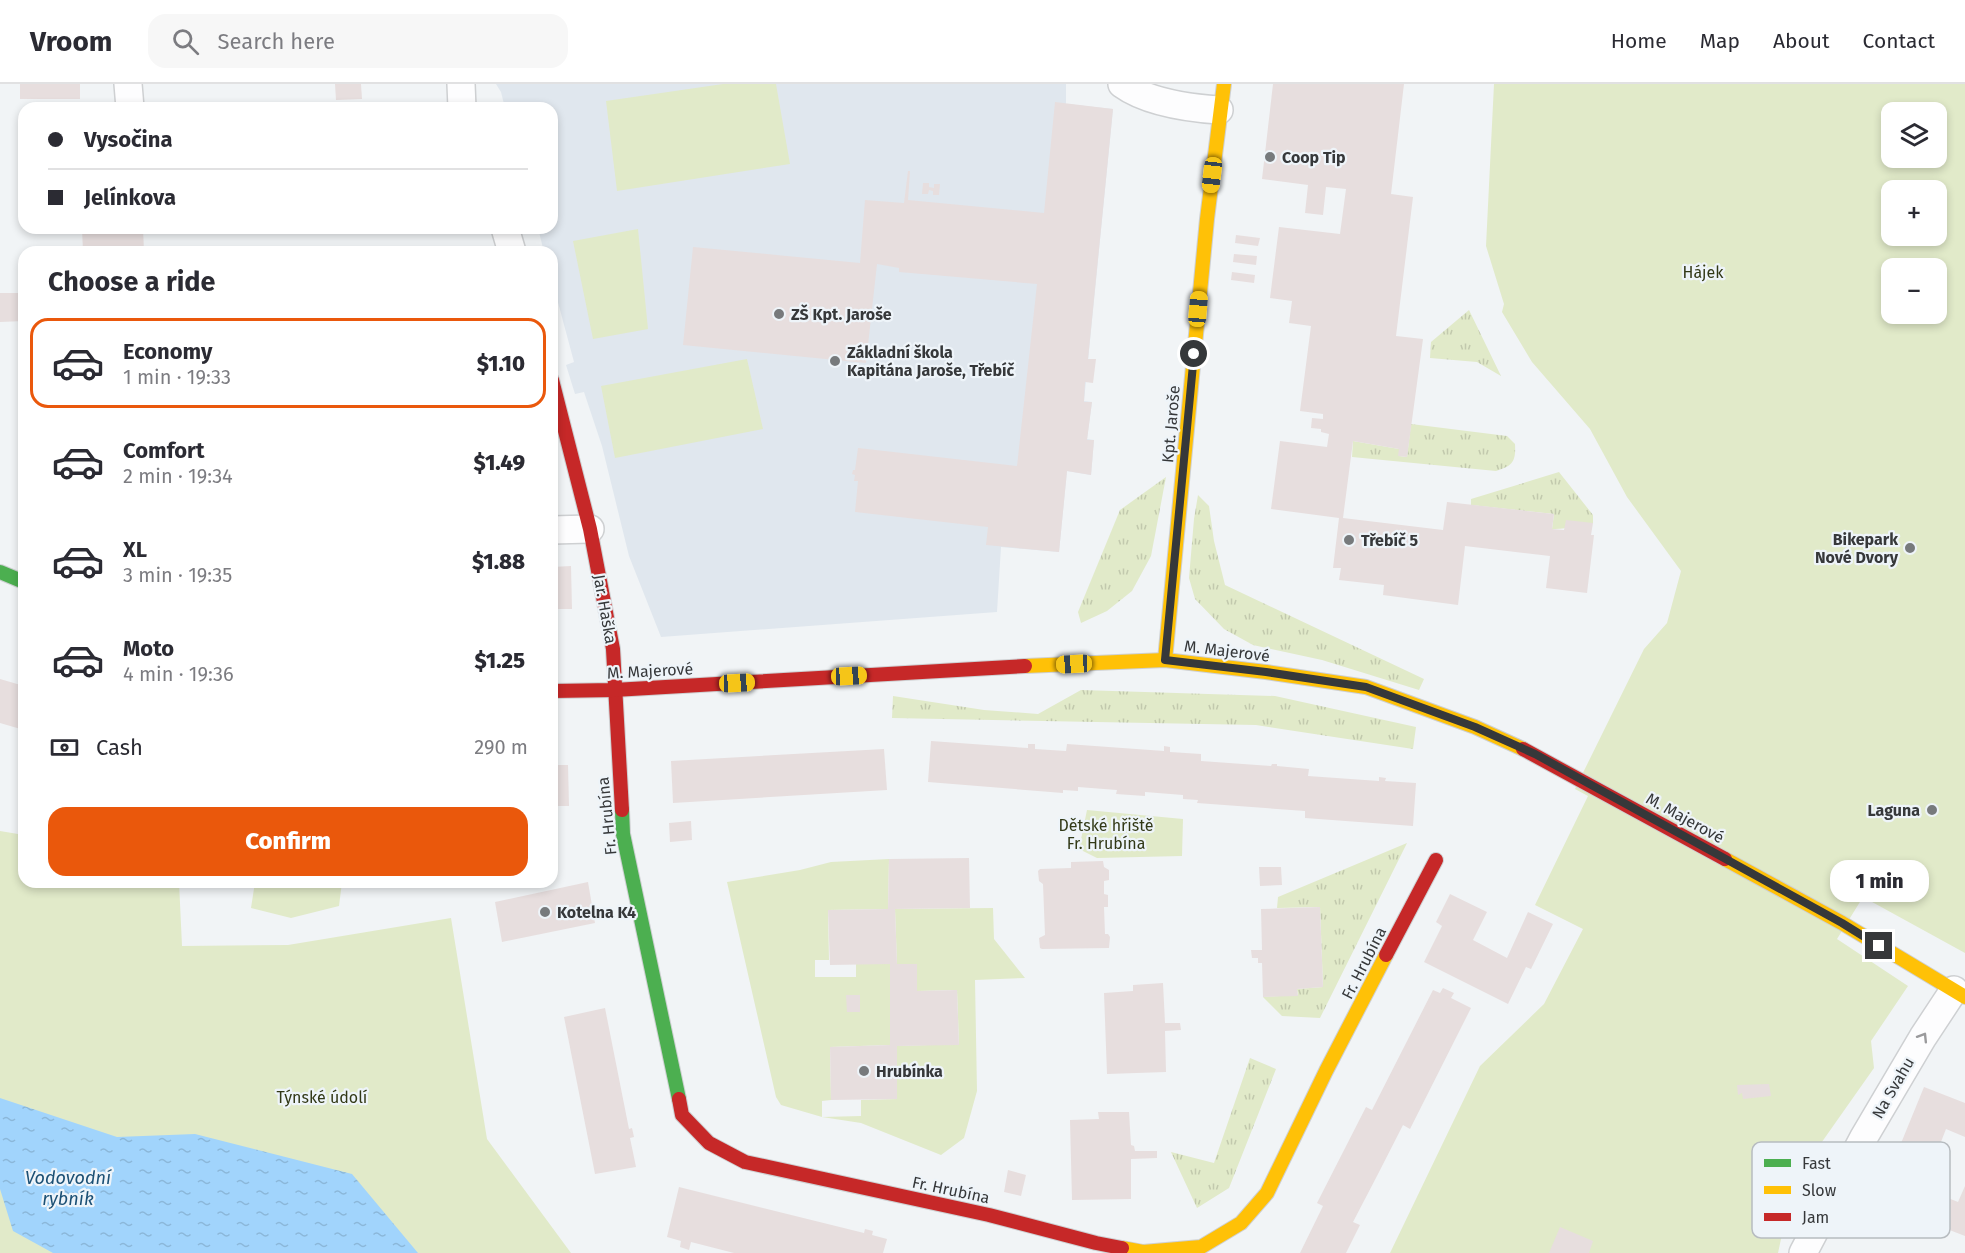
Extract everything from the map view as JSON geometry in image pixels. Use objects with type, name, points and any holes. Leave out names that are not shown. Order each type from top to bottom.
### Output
[{"type":"street","points":[[128,84],[130,102]]},
{"type":"street","points":[[461,84],[462,102]]},
{"type":"street","points":[[1122,84],[1143,96],[1196,108],[1222,97]]},
{"type":"street","name":"Kpt. Jaroše","points":[[1165,660],[1206,231],[1222,97]]},
{"type":"street","name":"Jar. Haška","points":[[558,404],[590,529],[613,649],[614,690]]},
{"type":"street","points":[[558,530],[590,529]]},
{"type":"street","points":[[0,572],[18,580]]},
{"type":"street","name":"M. Majerové","points":[[558,691],[614,690],[1165,660],[1366,687],[1475,727],[1518,746],[1842,923],[1960,993]]},
{"type":"street","name":"Fr. Hrubína","points":[[614,690],[623,834],[682,1115],[709,1143],[745,1162],[989,1215],[1105,1245],[1143,1252],[1201,1247],[1241,1223],[1267,1194],[1326,1071],[1436,860]]},
{"type":"street","name":"Na Svahu","points":[[1861,1142],[1923,1037],[1960,993]]},
{"type":"street","name":"Na Svahu","points":[[1803,1253],[1811,1238]]},
{"type":"shaded area","name":"Základní škola Kapitána Jaroše, Třebíč","points":[[496,84],[1066,84],[1066,104],[1113,109],[1084,401],[1092,402],[1087,439],[1094,440],[1091,475],[1067,471],[1059,552],[1001,547],[997,612],[661,637],[629,556],[602,446],[584,392],[575,394],[566,365],[574,362],[558,302],[558,246],[542,246],[540,234],[558,234],[558,102],[504,102]]},
{"type":"green space","points":[[723,84],[776,84],[790,164],[617,191],[606,101]]},
{"type":"green space","name":"Hájek","points":[[1494,84],[1965,84],[1965,953],[1863,897],[1837,939],[1908,986],[1871,1041],[1874,1068],[1822,1142],[1752,1142],[1752,1238],[1781,1238],[1778,1253],[1390,1253],[1480,1066],[1544,1004],[1583,929],[1535,905],[1588,796],[1575,789],[1644,649],[1667,623],[1681,571],[1627,497],[1590,429],[1532,362],[1502,312],[1504,304],[1486,246]]},
{"type":"green space","points":[[638,229],[648,329],[593,339],[573,241]]},
{"type":"green space","points":[[1469,310],[1501,376],[1477,362],[1430,358],[1431,342]]},
{"type":"green space","points":[[747,359],[763,429],[615,458],[601,386]]},
{"type":"green space","points":[[1411,424],[1507,436],[1515,444],[1514,459],[1510,465],[1496,471],[1352,457],[1353,441],[1399,449],[1399,456],[1407,457]]},
{"type":"green space","points":[[1559,472],[1593,515],[1593,523],[1552,529],[1554,514],[1471,505],[1471,499]]},
{"type":"green space","points":[[1166,477],[1151,556],[1132,591],[1107,611],[1081,623],[1078,612],[1120,510]]},
{"type":"green space","points":[[1198,495],[1209,506],[1214,541],[1225,585],[1424,679],[1419,690],[1322,660],[1253,645],[1224,629],[1195,599],[1189,578]]},
{"type":"green space","points":[[1081,690],[1275,696],[1416,727],[1413,749],[1256,725],[892,718],[893,696],[984,710],[1038,714]]},
{"type":"green space","name":"Dětské hřiště Fr. Hrubína","points":[[1087,810],[1183,819],[1182,856],[1097,858],[1079,849]]},
{"type":"green space","name":"Týnské údolí","points":[[0,831],[18,834],[18,888],[179,888],[182,946],[288,945],[451,918],[487,1139],[571,1253],[0,1253]]},
{"type":"green space","points":[[1407,843],[1320,1018],[1282,1016],[1263,997],[1298,995],[1297,989],[1323,987],[1320,907],[1277,908],[1278,897]]},
{"type":"green space","points":[[889,859],[888,909],[828,910],[829,960],[815,960],[815,977],[856,977],[856,964],[890,964],[890,1045],[830,1047],[831,1100],[822,1101],[822,1117],[781,1105],[776,1097],[727,882],[800,870],[831,862]]},
{"type":"green space","points":[[254,888],[341,888],[339,906],[291,918],[251,908]]},
{"type":"green space","points":[[993,908],[994,939],[1025,978],[975,980],[977,1091],[964,1138],[941,1155],[861,1123],[822,1117],[861,1116],[861,1100],[897,1099],[897,1046],[959,1044],[957,990],[917,991],[917,964],[897,964],[895,909]]},
{"type":"green space","points":[[1250,1058],[1276,1069],[1229,1188],[1197,1208],[1171,1152],[1214,1163]]},
{"type":"water","name":"Vodovodní rybník","points":[[0,1098],[117,1137],[195,1134],[352,1174],[418,1253],[53,1253],[13,1231],[0,1189]]},
{"type":"building","points":[[20,84],[80,84],[80,99],[20,99]]},
{"type":"building","points":[[335,84],[361,84],[362,99],[336,100]]},
{"type":"building","points":[[1273,84],[1404,84],[1391,194],[1413,197],[1396,336],[1423,339],[1407,457],[1398,456],[1399,449],[1353,441],[1343,518],[1443,530],[1447,502],[1554,514],[1552,529],[1564,530],[1566,520],[1593,523],[1591,535],[1594,535],[1587,593],[1546,588],[1550,556],[1465,546],[1458,605],[1383,595],[1384,585],[1339,580],[1341,568],[1333,568],[1339,518],[1271,509],[1280,441],[1327,447],[1329,434],[1321,432],[1321,429],[1311,428],[1312,418],[1323,419],[1323,414],[1300,411],[1311,326],[1289,323],[1292,301],[1270,298],[1279,227],[1340,234],[1346,189],[1326,187],[1323,215],[1305,213],[1308,185],[1262,179]]},
{"type":"building","name":"ZŠ Kpt. Jaroše","points":[[1055,102],[1113,109],[1088,359],[1096,359],[1093,383],[1085,382],[1084,402],[1092,402],[1087,440],[1094,440],[1091,475],[1067,471],[1059,552],[986,545],[988,527],[855,512],[858,481],[854,481],[855,475],[852,474],[855,470],[858,448],[1017,466],[1037,284],[899,272],[899,268],[877,264],[866,363],[683,345],[693,247],[860,263],[865,200],[904,203],[908,171],[910,171],[908,200],[1044,213]]},
{"type":"building","points":[[923,183],[929,183],[929,187],[934,188],[934,184],[940,184],[939,195],[933,195],[933,191],[929,190],[928,194],[922,194]]},
{"type":"building","points":[[82,234],[143,234],[144,246],[83,246]]},
{"type":"building","points":[[1236,235],[1260,238],[1258,246],[1235,243]]},
{"type":"building","points":[[1234,254],[1257,256],[1256,265],[1233,262]]},
{"type":"building","points":[[1232,272],[1255,275],[1254,283],[1231,280]]},
{"type":"building","points":[[0,293],[18,293],[18,321],[0,322]]},
{"type":"building","points":[[571,566],[572,609],[558,609],[558,567]]},
{"type":"building","points":[[0,679],[18,684],[18,728],[0,723]]},
{"type":"building","points":[[931,741],[1028,748],[1028,744],[1035,744],[1035,749],[1066,751],[1067,744],[1164,751],[1164,746],[1170,747],[1170,752],[1201,754],[1201,761],[1271,766],[1277,764],[1277,766],[1309,769],[1308,776],[1379,781],[1379,777],[1386,778],[1385,781],[1416,783],[1413,826],[1305,818],[1305,811],[1197,803],[1198,800],[1183,799],[1183,795],[1145,792],[1145,796],[1116,794],[1117,790],[1078,787],[1078,791],[1063,790],[1063,793],[928,782]]},
{"type":"building","points":[[884,749],[887,790],[673,803],[671,761]]},
{"type":"building","points":[[558,765],[568,765],[569,806],[558,806]]},
{"type":"building","points":[[691,821],[692,840],[670,842],[669,823]]},
{"type":"building","points":[[969,858],[970,908],[895,909],[897,964],[917,964],[917,991],[957,990],[959,1045],[897,1046],[897,1099],[831,1100],[830,1047],[890,1045],[890,964],[830,965],[828,910],[888,909],[889,859]]},
{"type":"building","points":[[1103,861],[1104,867],[1109,870],[1109,880],[1104,881],[1104,894],[1108,895],[1108,907],[1104,907],[1105,934],[1110,937],[1109,948],[1040,948],[1039,938],[1045,935],[1043,884],[1039,881],[1038,871],[1040,869],[1071,868],[1071,862]]},
{"type":"building","points":[[1259,867],[1281,867],[1282,885],[1260,886]]},
{"type":"building","name":"Kotelna K4","points":[[588,882],[595,923],[502,942],[495,902]]},
{"type":"building","points":[[1450,894],[1487,912],[1473,940],[1507,958],[1528,912],[1553,924],[1531,969],[1526,967],[1508,1004],[1424,962],[1442,926],[1436,922]]},
{"type":"building","points":[[1320,907],[1323,987],[1297,989],[1298,996],[1263,997],[1262,963],[1258,963],[1258,958],[1252,958],[1251,950],[1262,950],[1261,909]]},
{"type":"building","points":[[1163,983],[1165,1023],[1180,1023],[1181,1030],[1165,1031],[1166,1072],[1107,1074],[1104,993],[1133,991],[1133,985]]},
{"type":"building","points":[[1443,988],[1454,993],[1451,998],[1471,1008],[1410,1129],[1403,1125],[1353,1222],[1360,1225],[1346,1253],[1300,1253],[1323,1206],[1317,1203],[1366,1107],[1372,1110],[1433,990],[1440,993]]},
{"type":"building","points":[[846,995],[860,995],[860,1012],[847,1012]]},
{"type":"building","points":[[605,1008],[629,1129],[632,1128],[634,1137],[630,1138],[636,1167],[595,1174],[564,1017]]},
{"type":"building","points":[[1769,1084],[1771,1096],[1743,1099],[1742,1093],[1738,1095],[1737,1085]]},
{"type":"building","points":[[1924,1087],[1965,1103],[1965,1137],[1946,1129],[1941,1142],[1902,1142]]},
{"type":"building","points":[[1098,1112],[1129,1112],[1131,1145],[1134,1146],[1135,1151],[1157,1151],[1157,1158],[1131,1159],[1131,1199],[1072,1200],[1070,1120],[1099,1119]]},
{"type":"building","points":[[1008,1170],[1026,1175],[1021,1196],[1004,1192]]},
{"type":"building","points":[[1965,1186],[1965,1236],[1950,1230],[1950,1199],[1958,1202]]},
{"type":"building","points":[[679,1187],[864,1233],[865,1229],[873,1231],[872,1235],[887,1239],[883,1253],[734,1253],[691,1242],[689,1250],[680,1247],[681,1241],[667,1237]]},
{"type":"building","points":[[1560,1227],[1593,1241],[1589,1253],[1549,1253]]},
{"type":"traffic: fast","points":[[0,572],[18,580]]},
{"type":"traffic: fast","points":[[622,810],[623,834],[679,1099]]},
{"type":"traffic: slow","points":[[1165,660],[1207,219],[1224,84]]},
{"type":"traffic: slow","points":[[1025,666],[1165,660],[1366,687],[1475,727],[1523,749]]},
{"type":"traffic: slow","points":[[1725,859],[1842,923],[1965,997]]},
{"type":"traffic: slow","points":[[1122,1248],[1143,1252],[1201,1247],[1241,1223],[1267,1193],[1386,955]]},
{"type":"traffic: jam","points":[[558,404],[590,529],[613,649],[622,810]]},
{"type":"traffic: jam","points":[[558,691],[614,690],[1025,666]]},
{"type":"traffic: jam","points":[[1523,749],[1725,859]]},
{"type":"traffic: jam","points":[[1386,955],[1436,860]]},
{"type":"traffic: jam","points":[[679,1099],[682,1115],[709,1143],[745,1162],[989,1215],[1122,1248]]},
{"type":"place","name":"Coop Tip","points":[[1270,157]]},
{"type":"place","name":"ZŠ Kpt. Jaroše","points":[[779,314]]},
{"type":"place","name":"Základní škola Kapitána Jaroše, Třebíč","points":[[835,361]]},
{"type":"place","name":"Třebíč 5","points":[[1349,540]]},
{"type":"place","name":"Bikepark Nové Dvory","points":[[1910,548]]},
{"type":"place","name":"Laguna","points":[[1932,810]]},
{"type":"place","name":"Kotelna K4","points":[[545,912]]},
{"type":"place","name":"Hrubínka","points":[[864,1071]]},
{"type":"route","points":[[1194,354],[1165,660],[1366,687],[1475,727],[1518,746],[1567,772],[1842,923],[1879,946]]}]
